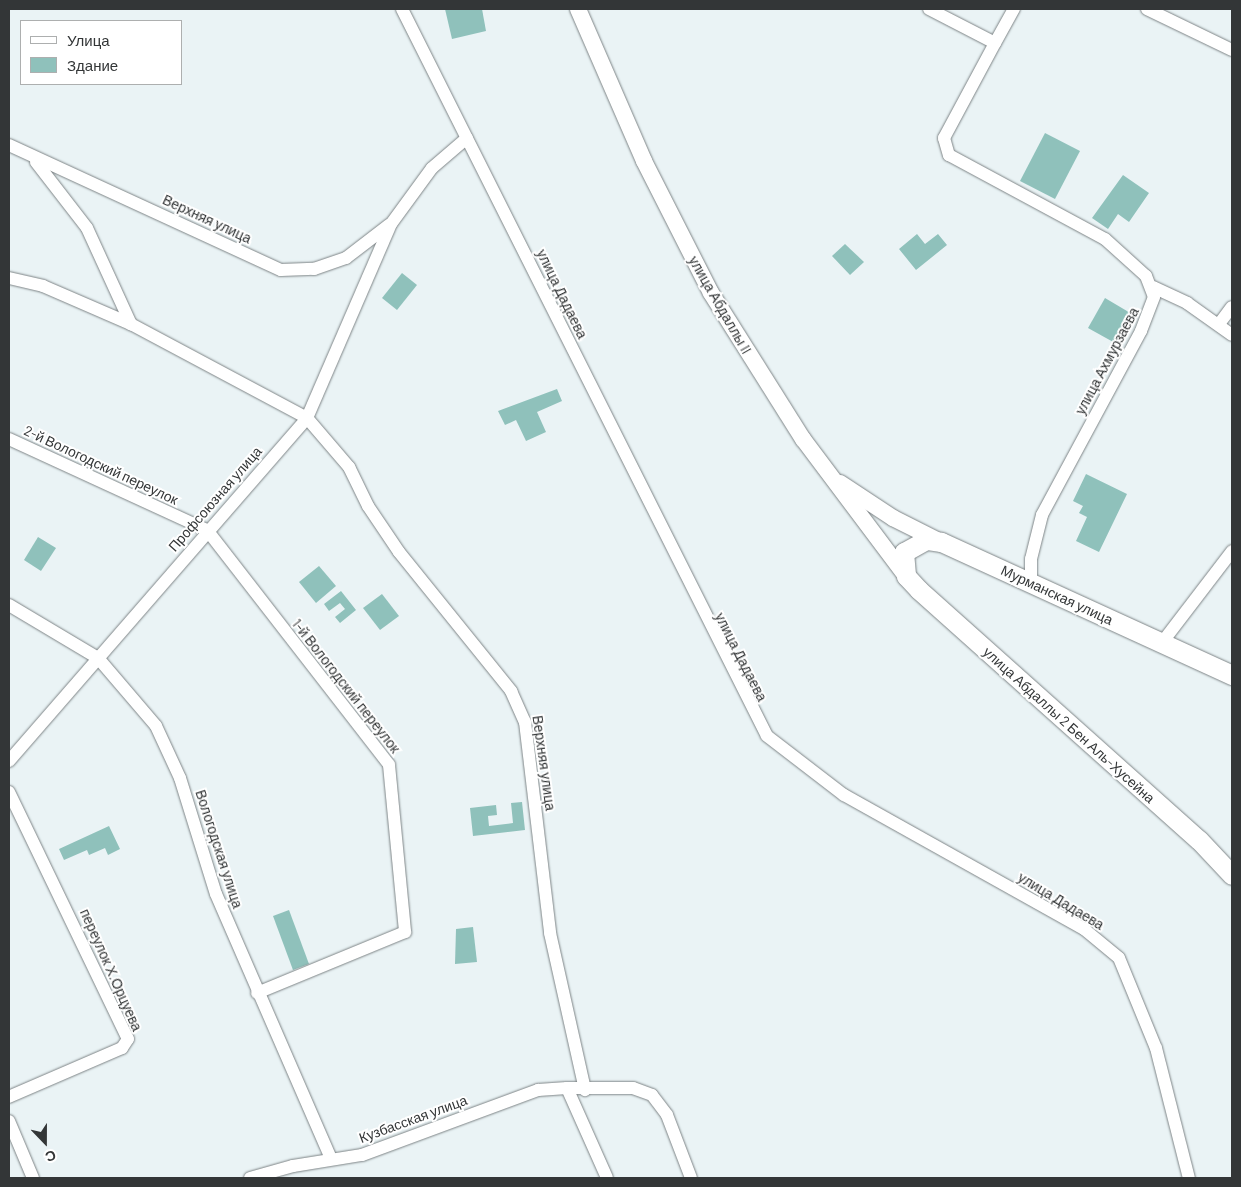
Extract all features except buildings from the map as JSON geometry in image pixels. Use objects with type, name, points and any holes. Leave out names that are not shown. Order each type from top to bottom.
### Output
[{"type":"main road","points":[[906,576],[904,552],[926,540],[941,542]]},
{"type":"main road","name":"Мурманская улица","points":[[941,542],[1232,675]]},
{"type":"main road","name":"улица Абдаллы 2 Бен Аль-Хусейна","points":[[906,576],[1199,840],[1232,875]]},
{"type":"street","name":"улица Дадаева","points":[[402,9],[767,736],[844,795],[1084,929],[1119,958],[1156,1048],[1189,1178]]},
{"type":"street","name":"улица Абдаллы II","points":[[578,9],[644,161],[707,284],[822,467],[906,576]]},
{"type":"street","points":[[929,9],[996,44]]},
{"type":"street","points":[[1014,9],[944,138],[956,162],[1105,239],[1146,276],[1153,287],[1219,324],[1232,335]]},
{"type":"street","points":[[1147,9],[1232,50]]},
{"type":"street","points":[[391,224],[432,168],[467,138]]},
{"type":"street","name":"Верхняя улица","points":[[9,145],[33,159],[281,270],[314,269],[346,258],[391,224]]},
{"type":"street","points":[[33,159],[87,228],[131,324]]},
{"type":"street","name":"Профсоюзная улица","points":[[9,761],[207,530],[307,418],[391,224]]},
{"type":"street","name":"Верхняя улица","points":[[9,278],[43,286],[131,324],[307,418],[330,440],[399,552],[519,705],[528,741],[550,933],[585,1090]]},
{"type":"street","name":"улица Ахмурзаева","points":[[1031,583],[1031,560],[1042,515],[1142,331],[1152,307],[1153,287]]},
{"type":"street","points":[[1219,324],[1232,307]]},
{"type":"street","name":"2-й Вологодский переулок","points":[[9,439],[207,530]]},
{"type":"street","points":[[822,467],[854,495],[941,542]]},
{"type":"street","name":"1-й Вологодский переулок","points":[[207,530],[390,768],[405,932],[257,993]]},
{"type":"street","points":[[1161,644],[1232,551]]},
{"type":"street","name":"Вологодская улица","points":[[9,605],[98,658],[156,726],[168,749],[216,894],[257,993],[331,1158]]},
{"type":"street","name":"переулок Х.Орцуева","points":[[9,792],[128,1039],[122,1048],[9,1097]]},
{"type":"street","points":[[567,1088],[607,1178]]},
{"type":"street","name":"Кузбасская улица","points":[[250,1178],[386,1147],[538,1090],[633,1088],[652,1094],[667,1115],[691,1178]]},
{"type":"street","points":[[9,1121],[33,1178]]}]
